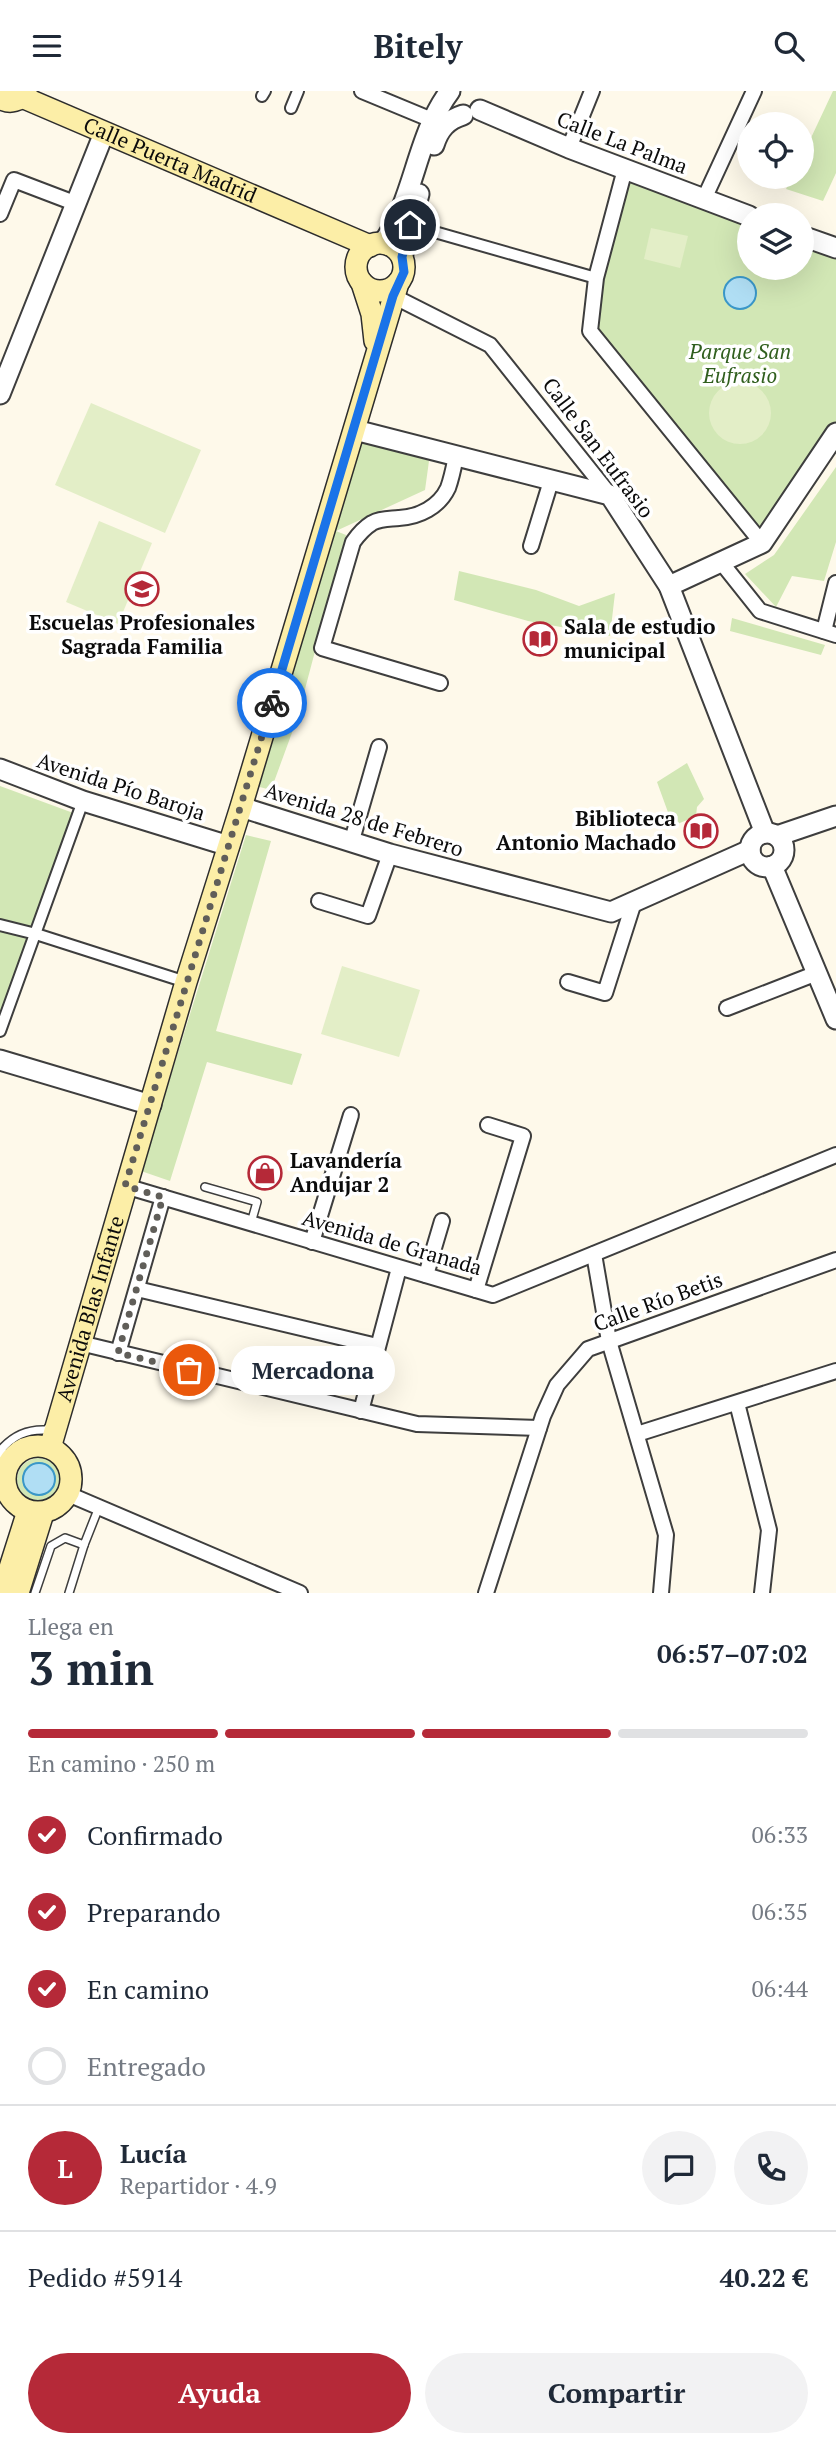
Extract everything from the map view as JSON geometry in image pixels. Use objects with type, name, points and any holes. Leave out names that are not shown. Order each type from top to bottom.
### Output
[{"type":"main road","points":[[0,97],[10,101],[24,94]]},
{"type":"main road","name":"Calle Puerta Madrid","points":[[24,94],[104,133],[318,224],[377,245]]},
{"type":"main road","name":"Calle Puerta Madrid","points":[[318,224],[337,240],[360,275],[372,314],[377,354]]},
{"type":"main road","points":[[377,245],[394,247],[402,257],[404,272],[395,290],[372,289],[360,275],[360,254],[377,245]]},
{"type":"main road","name":"Avenida Blas Infante","points":[[50,1448],[125,1186],[395,290]]},
{"type":"main road","points":[[32,1446],[50,1448],[66,1462],[71,1472],[71,1483],[62,1503],[53,1509],[35,1512],[11,1500],[6,1491],[3,1457],[32,1446]]},
{"type":"main road","points":[[2,1593],[35,1512]]},
{"type":"main road","points":[[18,1593],[35,1512]]},
{"type":"street","points":[[291,108],[298,91]]},
{"type":"street","points":[[362,91],[432,120]]},
{"type":"street","points":[[377,245],[397,220],[432,120],[450,91]]},
{"type":"street","points":[[450,91],[451,107],[475,105]]},
{"type":"street","points":[[569,148],[592,91]]},
{"type":"street","points":[[704,199],[754,91]]},
{"type":"street","points":[[402,257],[437,136],[446,124],[475,105]]},
{"type":"street","name":"Calle La Palma","points":[[475,105],[569,148],[737,211]]},
{"type":"street","points":[[0,394],[104,133]]},
{"type":"street","points":[[625,169],[596,278],[590,331],[762,543]]},
{"type":"street","points":[[0,214],[14,180],[77,204]]},
{"type":"street","points":[[410,225],[596,278]]},
{"type":"street","points":[[814,240],[836,248]]},
{"type":"street","name":"Calle San Eufrasio","points":[[395,290],[490,345],[610,495],[669,586],[768,831]]},
{"type":"street","points":[[355,430],[610,495]]},
{"type":"street","points":[[669,586],[762,543],[836,433]]},
{"type":"street","points":[[440,683],[322,648],[353,543],[359,534],[373,522],[385,518],[410,517],[428,510],[447,490],[456,456]]},
{"type":"street","points":[[531,546],[551,481]]},
{"type":"street","points":[[720,562],[760,611],[830,633],[836,583]]},
{"type":"street","points":[[352,840],[379,747]]},
{"type":"street","name":"Avenida Pío Baroja","points":[[0,769],[83,801],[229,846]]},
{"type":"street","points":[[0,1031],[83,801]]},
{"type":"street","name":"Avenida 28 de Febrero","points":[[241,807],[390,854],[611,912],[750,850]]},
{"type":"street","points":[[768,831],[784,850],[781,860],[772,866],[757,864],[753,860],[750,850],[752,841],[768,831],[836,816]]},
{"type":"street","points":[[319,901],[368,916],[390,854]]},
{"type":"street","points":[[772,866],[836,1019]]},
{"type":"street","points":[[568,982],[605,993],[634,902]]},
{"type":"street","points":[[0,925],[186,982]]},
{"type":"street","points":[[727,1008],[817,973]]},
{"type":"street","points":[[0,1060],[151,1105]]},
{"type":"street","points":[[312,1242],[351,1115]]},
{"type":"street","points":[[476,1290],[523,1136],[488,1125]]},
{"type":"street","name":"Avenida de Granada","points":[[125,1186],[493,1295],[836,1155]]},
{"type":"street","points":[[118,1353],[163,1197]]},
{"type":"street","points":[[426,1275],[442,1220]]},
{"type":"street","points":[[594,1254],[609,1342],[666,1535],[661,1593]]},
{"type":"street","name":"Calle Río Betis","points":[[486,1593],[539,1428],[557,1385],[588,1349],[836,1260]]},
{"type":"street","points":[[361,1411],[399,1268]]},
{"type":"street","points":[[137,1289],[377,1346]]},
{"type":"street","points":[[80,1343],[417,1425],[539,1428]]},
{"type":"street","points":[[637,1434],[836,1371]]},
{"type":"street","points":[[737,1403],[769,1530],[762,1593]]},
{"type":"street","points":[[68,1494],[300,1593]]},
{"type":"lane","points":[[205,1187],[257,1202],[251,1224]]},
{"type":"lane","points":[[3,1457],[8,1441],[34,1429],[46,1430],[58,1419]]},
{"type":"lane","points":[[68,1593],[99,1507]]},
{"type":"lane","points":[[35,1593],[51,1546],[65,1538],[84,1545]]},
{"type":"green space","points":[[833,91],[836,91],[836,173],[823,201],[786,189],[814,189],[814,131]]},
{"type":"green space","name":"Parque San Eufrasio","points":[[625,169],[737,211],[737,280],[814,280],[814,241],[836,249],[836,433],[762,543],[590,331]]},
{"type":"green space","points":[[651,228],[688,236],[680,268],[644,259]]},
{"type":"green space","points":[[734,382],[746,382],[762,391],[769,401],[769,425],[762,435],[746,444],[734,444],[723,439],[714,430],[709,419],[709,407],[714,396],[723,387]]},
{"type":"green space","points":[[91,403],[201,450],[165,533],[55,485]]},
{"type":"green space","points":[[359,437],[410,452],[429,461],[425,490],[336,531],[346,535],[297,719],[271,790],[256,786],[335,531]]},
{"type":"green space","points":[[836,467],[836,542],[824,581],[792,576],[776,607],[745,574],[774,555]]},
{"type":"green space","points":[[99,521],[152,543],[118,624],[66,602]]},
{"type":"green space","points":[[459,571],[536,590],[579,606],[615,593],[610,636],[528,621],[454,600]]},
{"type":"green space","points":[[732,618],[825,645],[821,655],[730,631]]},
{"type":"green space","points":[[687,763],[704,799],[697,807],[696,816],[673,826],[657,782]]},
{"type":"green space","points":[[0,786],[76,814],[0,1019]]},
{"type":"green space","points":[[246,835],[271,841],[216,1031],[302,1054],[292,1085],[207,1062],[170,1181],[141,1171]]},
{"type":"green space","points":[[342,966],[420,990],[399,1057],[321,1034]]},
{"type":"green space","points":[[39,1458],[48,1459],[55,1464],[60,1471],[60,1489],[55,1496],[48,1501],[39,1502],[30,1501],[23,1496],[18,1489],[17,1480],[18,1471],[23,1464],[30,1459]]},
{"type":"water","points":[[737,278],[737,280],[750,280],[755,287],[752,305],[740,309],[728,305],[724,293],[728,281]]},
{"type":"water","points":[[39,1463],[51,1467],[55,1479],[51,1491],[39,1495],[27,1491],[23,1479],[27,1467]]},
{"type":"way so far","points":[[189,1370],[118,1353],[163,1197],[125,1186],[272,703]]},
{"type":"place","name":"Escuelas Profesionales Sagrada Familia","points":[[142,589]]},
{"type":"place","name":"Sala de estudio municipal","points":[[540,639]]},
{"type":"place","name":"Biblioteca Antonio Machado","points":[[701,831]]},
{"type":"place","name":"Lavandería Andujar 2","points":[[265,1173]]},
{"type":"place","name":"Mercadona","points":[[189,1370]]},
{"type":"route","points":[[272,703],[393,296],[404,272],[402,257],[410,225]]}]
